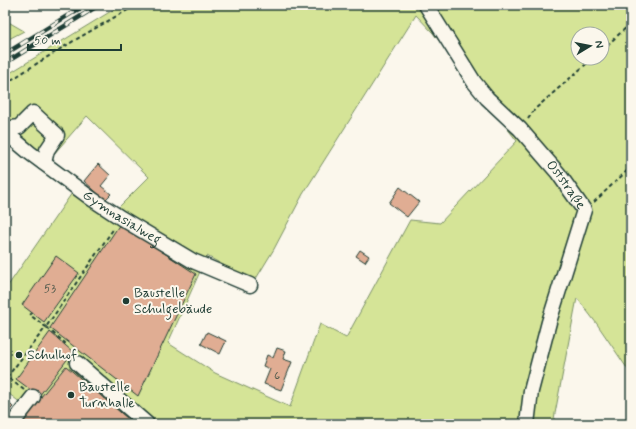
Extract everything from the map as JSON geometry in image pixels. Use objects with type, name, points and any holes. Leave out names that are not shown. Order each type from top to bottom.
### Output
[{"type":"street","name":"Oststraße","points":[[426,5],[474,82],[487,98],[520,129],[558,173],[584,210],[549,322],[531,391],[527,424]]},
{"type":"street","points":[[5,130],[19,127],[33,113],[57,135],[47,150],[44,163]]},
{"type":"street","name":"Gymnasialweg","points":[[5,130],[30,153],[92,199],[121,218],[193,261],[250,285]]},
{"type":"street","points":[[77,363],[147,424]]},
{"type":"street","points":[[12,424],[29,394]]},
{"type":"path","points":[[5,84],[110,19],[137,5]]},
{"type":"path","points":[[610,43],[631,24]]},
{"type":"path","points":[[520,129],[535,110],[584,66]]},
{"type":"path","points":[[584,210],[631,168]]},
{"type":"path","points":[[29,394],[7,377],[46,327],[121,218]]},
{"type":"path","points":[[32,313],[30,316],[46,327],[65,343],[64,344]]},
{"type":"green space","points":[[121,5],[631,5],[631,374],[597,324],[577,298],[553,424],[5,424],[21,403],[5,391],[5,290],[72,193],[109,217],[149,177],[87,116],[43,168],[5,137],[5,76]],"holes":[[[416,15],[433,33],[517,141],[440,223],[410,220],[346,338],[320,324],[290,407],[215,373],[168,343],[207,256],[254,282],[274,249],[303,194]]]},
{"type":"green space","points":[[5,20],[24,31],[5,41]]},
{"type":"building","points":[[98,164],[110,175],[101,186],[111,194],[105,200],[84,181]]},
{"type":"building","points":[[400,187],[419,202],[407,217],[389,203]]},
{"type":"building","name":"Baustelle Schulgebäude","points":[[120,224],[196,274],[138,396],[50,328]]},
{"type":"building","points":[[360,250],[369,256],[365,262],[356,256]]},
{"type":"building","points":[[56,256],[79,273],[44,322],[22,305]]},
{"type":"building","points":[[50,332],[73,352],[39,396],[16,379]]},
{"type":"building","points":[[207,332],[226,341],[220,354],[201,344]]},
{"type":"building","points":[[277,348],[286,351],[283,359],[292,362],[281,390],[264,384],[270,369],[263,366],[267,355],[273,358]]},
{"type":"building","name":"Baustelle Turnhalle","points":[[66,366],[134,424],[19,424]]},
{"type":"building","points":[[5,399],[13,407],[5,415]]},
{"type":"railway","points":[[5,54],[85,5]]},
{"type":"railway","points":[[5,63],[99,5]]},
{"type":"place","name":"Baustelle Schulgebäude","points":[[126,301]]},
{"type":"place","name":"Schulhof","points":[[19,355]]},
{"type":"place","name":"Baustelle Turnhalle","points":[[71,395]]}]
